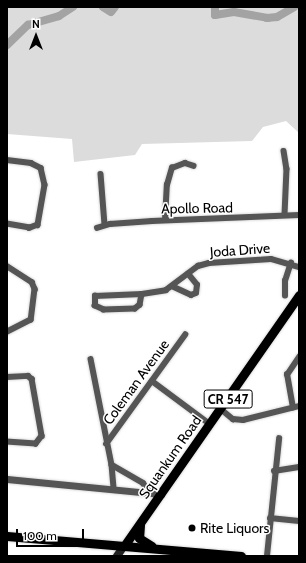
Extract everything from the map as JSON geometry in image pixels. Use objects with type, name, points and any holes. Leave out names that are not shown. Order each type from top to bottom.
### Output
[{"type":"main road","name":"Squankum Road","points":[[117,556],[296,305],[299,295]]},
{"type":"main road","points":[[140,523],[140,540],[166,553],[241,556]]},
{"type":"main road","points":[[7,536],[155,548]]},
{"type":"street","points":[[284,151],[287,169],[284,215]]},
{"type":"street","points":[[7,160],[31,163],[41,168],[45,185],[38,225],[30,228],[7,224]]},
{"type":"street","points":[[165,220],[168,176],[172,168],[185,163],[194,166]]},
{"type":"street","points":[[101,174],[105,225]]},
{"type":"street","name":"Apollo Road","points":[[97,228],[105,225],[165,220],[299,215]]},
{"type":"street","name":"Joda Drive","points":[[142,294],[140,305],[134,308],[104,310],[95,306],[95,296],[142,294],[172,286],[198,266],[209,263],[271,259],[299,266]]},
{"type":"street","points":[[285,296],[285,281],[291,263]]},
{"type":"street","points":[[7,266],[32,282],[35,289],[31,320],[7,332]]},
{"type":"street","points":[[172,286],[191,295],[196,292],[197,285],[188,274]]},
{"type":"street","name":"Coleman Avenue","points":[[106,444],[185,335]]},
{"type":"street","points":[[221,409],[233,418],[243,420],[296,407],[287,375],[299,357]]},
{"type":"street","points":[[91,360],[106,444],[112,465],[114,490]]},
{"type":"street","points":[[7,377],[28,376],[32,379],[42,436],[36,444],[7,442]]},
{"type":"street","points":[[152,381],[210,424]]},
{"type":"street","points":[[267,556],[274,471],[279,439]]},
{"type":"street","points":[[112,465],[143,483],[151,493]]},
{"type":"street","points":[[274,471],[299,467]]},
{"type":"street","points":[[7,479],[161,494]]},
{"type":"street","points":[[270,518],[299,521]]},
{"type":"shaded area","points":[[7,7],[299,7],[299,133],[286,121],[263,127],[252,141],[142,144],[135,155],[74,162],[72,139],[7,134]]},
{"type":"waterway","points":[[7,45],[28,25],[59,16],[73,7]]},
{"type":"waterway","points":[[103,7],[111,12],[115,7]]},
{"type":"waterway","points":[[215,7],[215,15],[234,12],[267,18],[277,17],[294,7]]},
{"type":"place","name":"Rite Liquors","points":[[192,528]]}]
